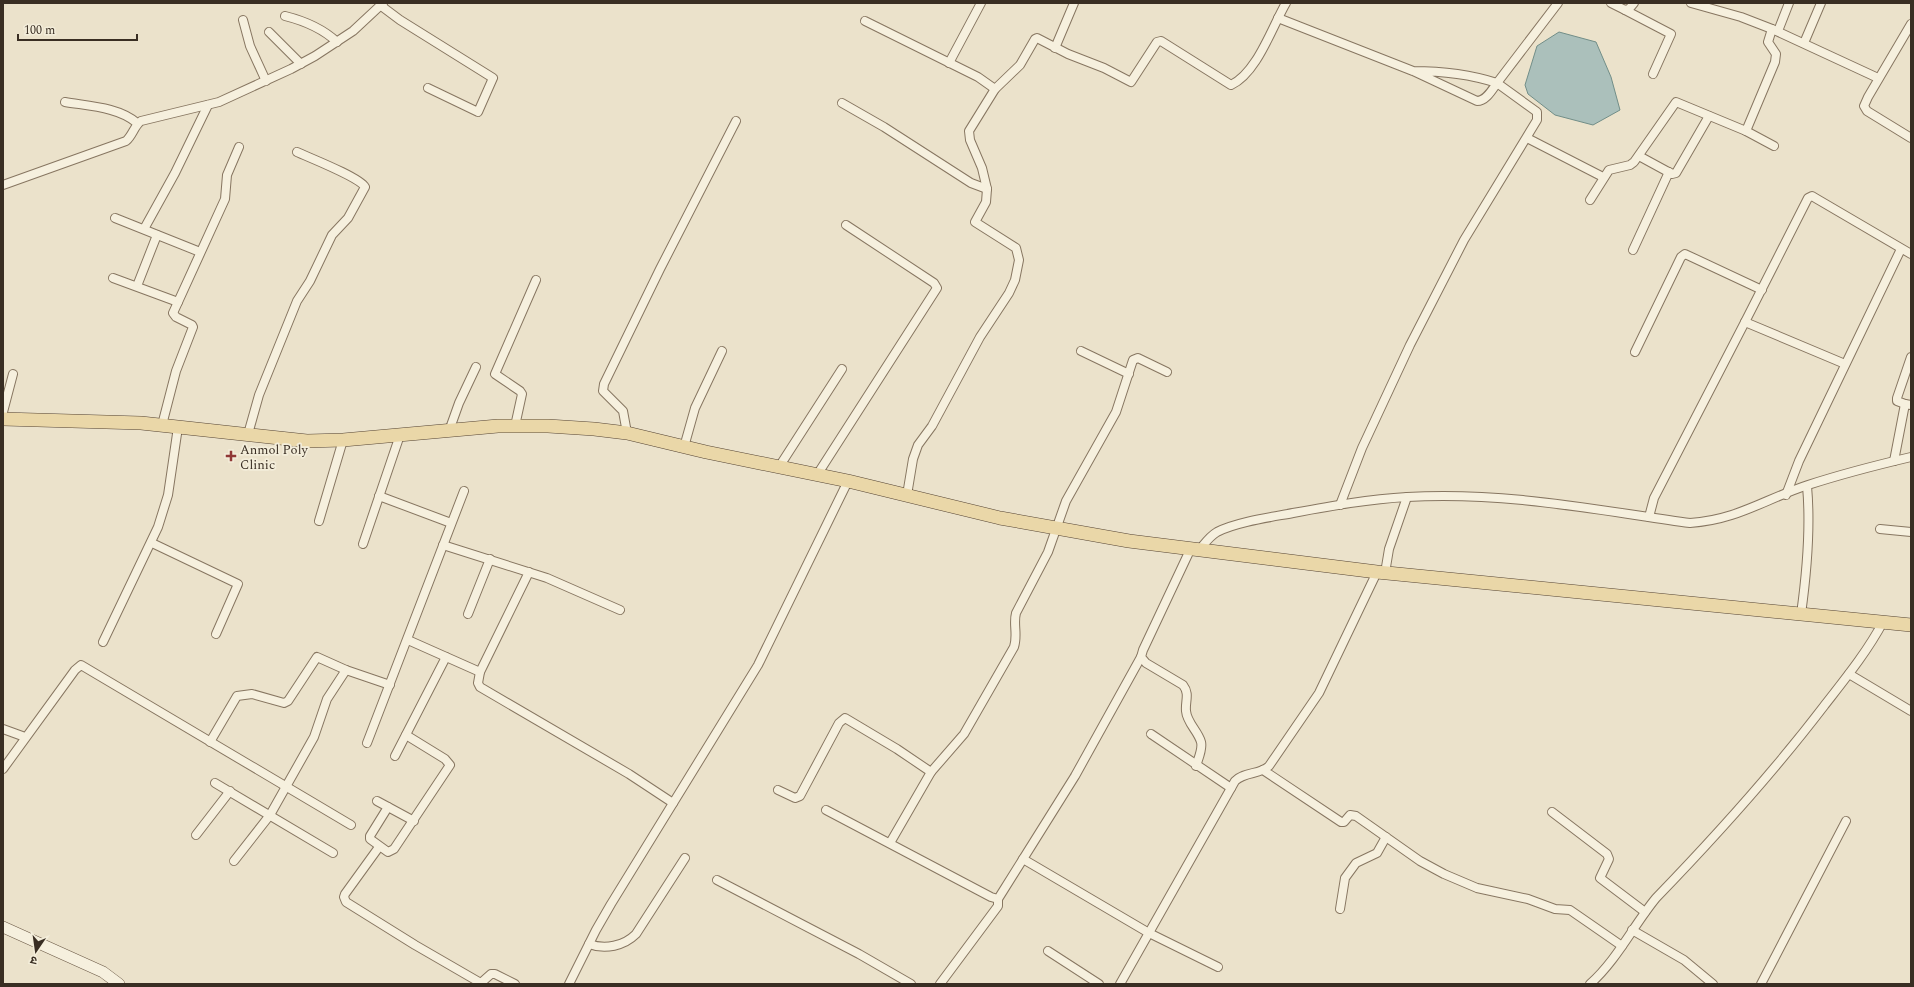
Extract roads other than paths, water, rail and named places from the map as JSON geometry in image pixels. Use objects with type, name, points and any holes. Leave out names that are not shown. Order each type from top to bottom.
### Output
[{"type":"main road","points":[[3,418],[141,423],[307,441],[343,440],[515,426],[548,426],[627,433],[848,481],[1000,518],[1129,540],[1381,573],[1911,625]]},
{"type":"street","points":[[949,63],[981,3]]},
{"type":"street","points":[[1055,48],[1074,3]]},
{"type":"street","points":[[907,495],[913,459],[918,445],[932,426],[980,337],[1006,298],[1015,280],[1019,260],[1016,248],[975,222],[986,202],[987,189],[982,168],[970,140],[969,131],[995,89],[1020,64],[1035,39],[1040,39],[1055,48],[1131,82],[1156,42],[1161,41],[1231,86],[1246,75],[1263,47],[1286,3]]},
{"type":"street","points":[[1278,18],[1413,71],[1477,101],[1481,101],[1497,83],[1558,3]]},
{"type":"street","points":[[1611,3],[1621,10],[1625,10],[1671,34],[1653,74]]},
{"type":"street","points":[[1625,10],[1629,9],[1634,3]]},
{"type":"street","points":[[1691,3],[1714,6],[1775,30],[1804,42],[1878,78]]},
{"type":"street","points":[[1746,130],[1775,62],[1776,54],[1768,42],[1789,3]]},
{"type":"street","points":[[1804,42],[1822,3]]},
{"type":"street","points":[[3,185],[126,141],[131,137],[137,123],[141,121],[208,105],[234,97],[301,64],[337,42],[353,31],[382,4],[400,20],[493,78],[478,112],[428,88]]},
{"type":"street","points":[[285,16],[308,22],[337,42]]},
{"type":"street","points":[[243,20],[250,46],[266,81]]},
{"type":"street","points":[[865,21],[978,78],[995,89]]},
{"type":"street","points":[[1911,24],[1865,102],[1865,109],[1911,138]]},
{"type":"street","points":[[269,32],[301,64]]},
{"type":"street","points":[[1340,505],[1362,448],[1410,345],[1464,240],[1537,120],[1537,112],[1497,83],[1460,74],[1436,71],[1413,71]]},
{"type":"street","points":[[65,102],[108,109],[124,115],[137,123]]},
{"type":"street","points":[[1590,200],[1603,176],[1612,168],[1630,165],[1639,156],[1676,102],[1746,130],[1774,146]]},
{"type":"street","points":[[842,103],[884,127],[971,183],[987,189]]},
{"type":"street","points":[[144,229],[175,173],[208,105]]},
{"type":"street","points":[[1639,156],[1675,174],[1709,116]]},
{"type":"street","points":[[627,433],[623,411],[604,392],[604,384],[660,269],[736,121]]},
{"type":"street","points":[[1527,138],[1603,176]]},
{"type":"street","points":[[162,425],[176,371],[193,327],[192,325],[174,316],[178,302],[225,198],[227,175],[238,146]]},
{"type":"street","points":[[248,434],[259,395],[297,301],[310,281],[328,243],[350,214],[365,187],[363,184],[346,175],[297,152]]},
{"type":"street","points":[[1633,250],[1669,172]]},
{"type":"street","points":[[1649,517],[1654,498],[1809,196],[1911,254]]},
{"type":"street","points":[[115,218],[200,252]]},
{"type":"street","points":[[817,474],[937,288],[934,283],[846,225]]},
{"type":"street","points":[[136,286],[157,235]]},
{"type":"street","points":[[1786,494],[1799,461],[1901,249]]},
{"type":"street","points":[[1635,352],[1681,257],[1685,254],[1762,290]]},
{"type":"street","points":[[113,278],[178,302]]},
{"type":"street","points":[[515,426],[522,394],[520,390],[495,374],[536,280]]},
{"type":"street","points":[[1745,322],[1845,364]]},
{"type":"street","points":[[684,446],[695,408],[722,351]]},
{"type":"street","points":[[1082,351],[1129,374]]},
{"type":"street","points":[[1894,461],[1908,404],[1898,401],[1897,398],[1911,357]]},
{"type":"street","points":[[890,843],[931,772],[964,734],[1014,647],[1016,641],[1014,618],[1016,613],[1048,552],[1066,501],[1116,412],[1135,358],[1167,372]]},
{"type":"street","points":[[449,431],[459,403],[476,367]]},
{"type":"street","points":[[779,467],[842,369]]},
{"type":"street","points":[[3,412],[13,374]]},
{"type":"street","points":[[103,642],[152,543],[168,495],[178,427]]},
{"type":"street","points":[[363,544],[400,435]]},
{"type":"street","points":[[319,521],[343,440]]},
{"type":"street","points":[[940,984],[998,906],[998,899],[1075,776],[1141,657],[1143,650],[1195,548],[1227,528],[1279,516],[1340,505],[1407,497],[1448,497],[1560,503],[1690,523],[1706,522],[1728,517],[1807,486],[1911,457]]},
{"type":"street","points":[[569,984],[589,944],[673,803],[758,665],[848,481]]},
{"type":"street","points":[[1801,614],[1807,575],[1810,515],[1807,486]]},
{"type":"street","points":[[367,743],[408,640],[464,491]]},
{"type":"street","points":[[379,496],[451,523]]},
{"type":"street","points":[[1120,984],[1230,788],[1243,774],[1262,770],[1269,766],[1319,693],[1381,573],[1407,497]]},
{"type":"street","points":[[1880,529],[1911,532]]},
{"type":"street","points":[[152,543],[238,584],[216,634]]},
{"type":"street","points":[[443,545],[529,572],[620,610]]},
{"type":"street","points":[[468,614],[490,559]]},
{"type":"street","points":[[529,572],[480,672],[478,683],[480,687],[629,774],[673,803]]},
{"type":"street","points":[[1590,984],[1608,966],[1645,912],[1755,791],[1798,740],[1849,674],[1874,638],[1883,622]]},
{"type":"street","points":[[408,640],[480,672]]},
{"type":"street","points":[[210,742],[237,696],[252,694],[284,703],[288,701],[318,657],[346,670],[390,685]]},
{"type":"street","points":[[395,756],[446,657]]},
{"type":"street","points":[[1141,657],[1146,662],[1183,684],[1187,689],[1186,711],[1190,723],[1201,741],[1202,746],[1196,766]]},
{"type":"street","points":[[3,770],[25,737],[75,670],[81,665],[350,825]]},
{"type":"street","points":[[234,861],[270,815],[286,788],[314,737],[327,699],[346,670]]},
{"type":"street","points":[[1849,674],[1911,711]]},
{"type":"street","points":[[778,790],[795,798],[800,796],[839,723],[845,718],[897,749],[931,772]]},
{"type":"street","points":[[3,729],[25,737]]},
{"type":"street","points":[[1151,734],[1230,788]]},
{"type":"street","points":[[388,807],[370,836],[371,842],[388,852],[391,852],[414,821],[450,765],[446,759],[406,735]]},
{"type":"street","points":[[1262,770],[1338,821],[1344,822],[1350,815],[1353,815],[1420,861],[1464,884],[1528,899],[1555,909],[1576,913],[1622,946]]},
{"type":"street","points":[[216,782],[333,853]]},
{"type":"street","points":[[196,835],[230,791]]},
{"type":"street","points":[[377,801],[414,821]]},
{"type":"street","points":[[826,810],[991,897],[998,899]]},
{"type":"street","points":[[1552,812],[1607,854],[1609,859],[1600,878],[1645,912]]},
{"type":"street","points":[[1761,984],[1846,821]]},
{"type":"street","points":[[1340,909],[1345,878],[1356,863],[1377,853],[1386,837]]},
{"type":"street","points":[[379,847],[345,894],[344,897],[346,902],[415,945],[479,982],[482,982],[491,974],[495,974],[515,984]]},
{"type":"street","points":[[589,944],[605,948],[631,939],[636,934],[685,858]]},
{"type":"street","points":[[1023,860],[1149,933],[1218,967]]},
{"type":"street","points":[[717,880],[859,954],[911,984]]},
{"type":"street","points":[[3,927],[103,972],[119,984]]},
{"type":"street","points":[[1632,930],[1684,960],[1714,984]]},
{"type":"street","points":[[1048,951],[1099,984]]},
{"type":"water","points":[[1559,32],[1596,42],[1611,77],[1620,110],[1593,125],[1555,115],[1528,94],[1525,85],[1537,46]]},
{"type":"place","name":"Anmol Poly Clinic","points":[[231,456]]}]
